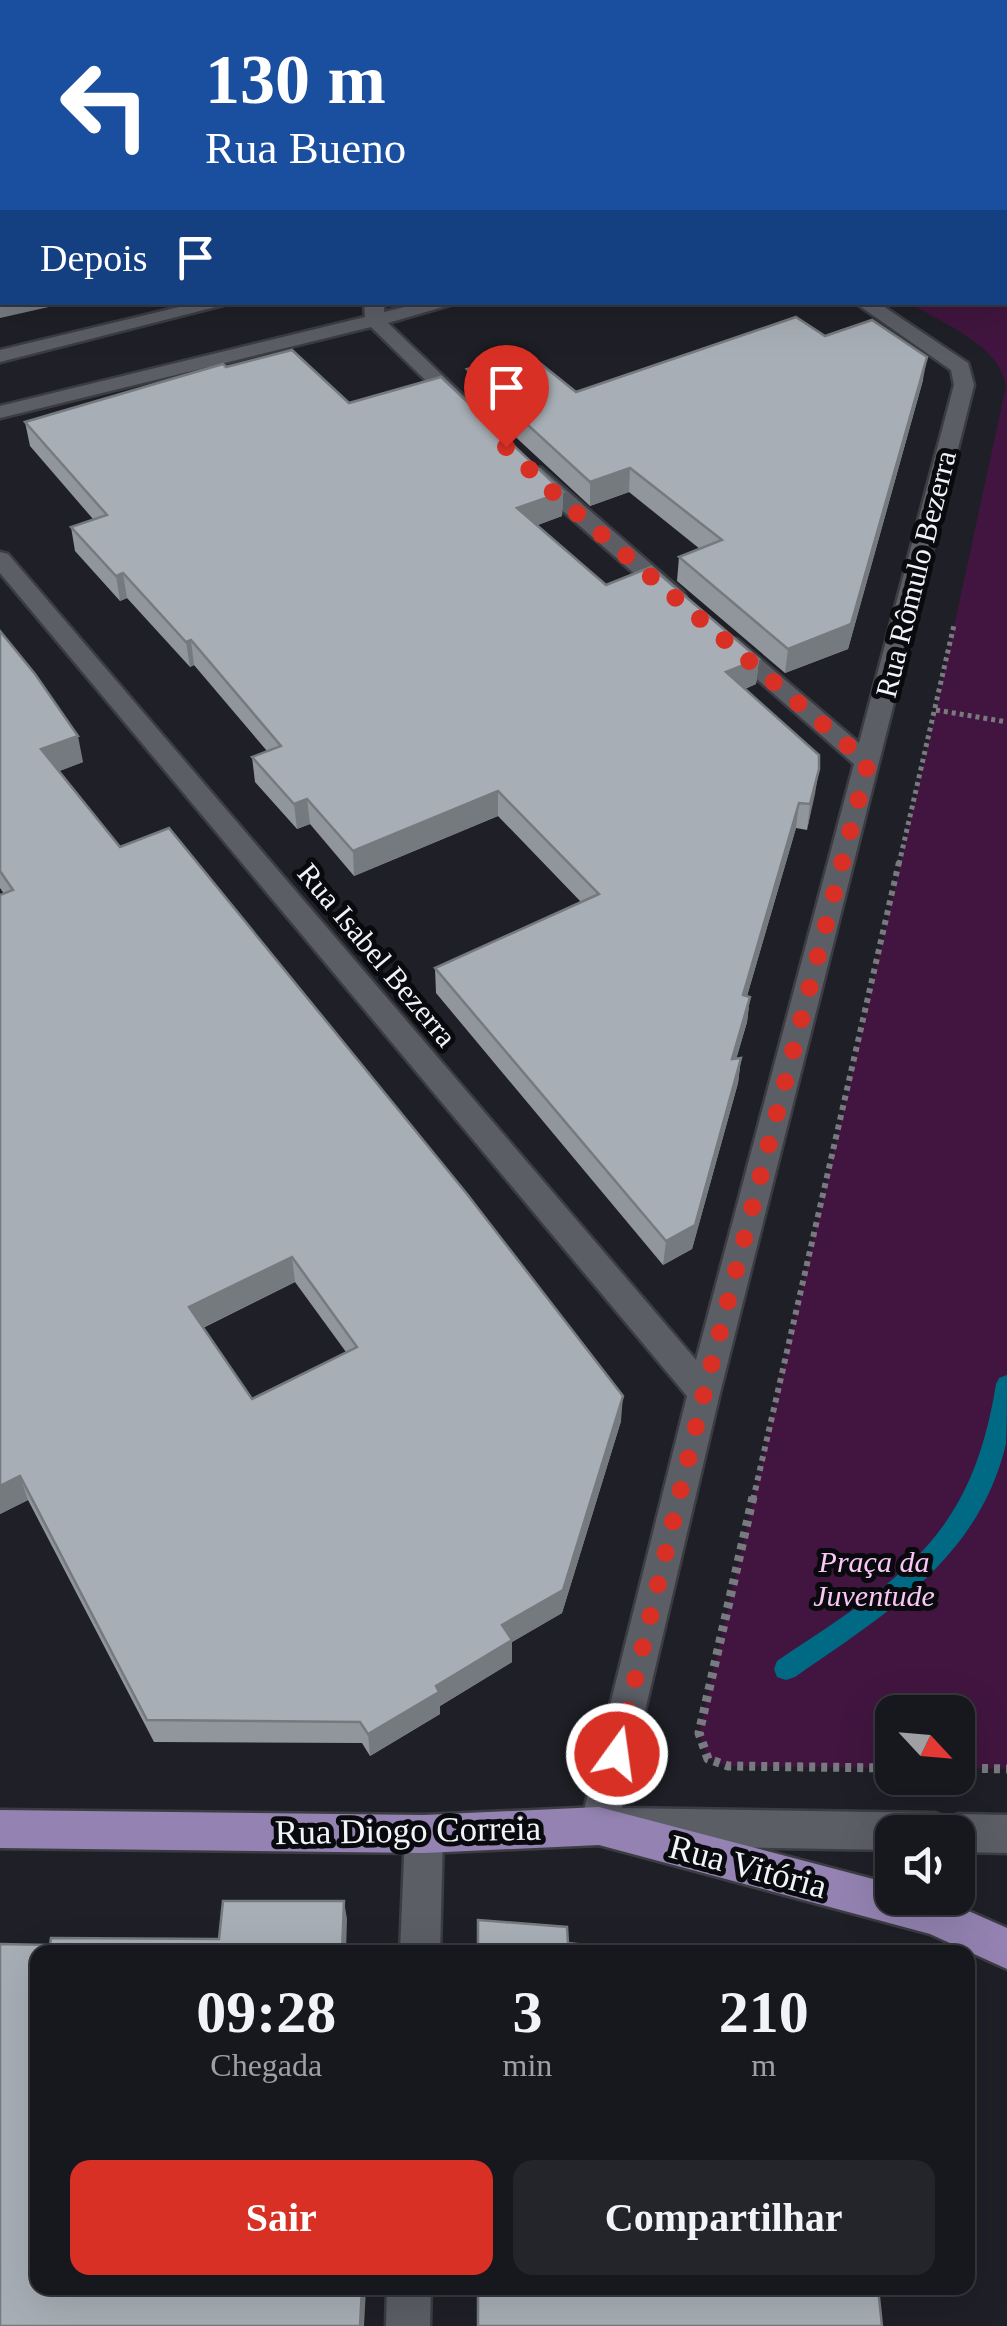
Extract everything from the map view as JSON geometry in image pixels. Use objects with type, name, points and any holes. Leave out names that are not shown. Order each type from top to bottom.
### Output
[{"type":"main road","name":"Rua Diogo Correia","points":[[2,1826],[424,1834],[599,1826]]},
{"type":"main road","name":"Rua Vitória","points":[[599,1826],[934,1915],[1007,1949]]},
{"type":"street","points":[[0,356],[213,305]]},
{"type":"street","points":[[0,412],[374,312],[427,305]]},
{"type":"street","name":"Rua Rômulo Bezerra","points":[[599,1826],[704,1393],[964,385],[961,367],[868,305]]},
{"type":"street","points":[[374,312],[488,430]]},
{"type":"street","points":[[516,457],[868,763]]},
{"type":"street","name":"Rua Isabel Bezerra","points":[[0,558],[704,1393]]},
{"type":"street","name":"Rua Diogo Correia","points":[[599,1826],[875,1831]]},
{"type":"street","points":[[975,1833],[1007,1834]]},
{"type":"street","points":[[420,1945],[424,1834]]},
{"type":"street","points":[[408,2326],[409,2295]]},
{"type":"path","points":[[875,1768],[728,1766],[708,1759],[699,1733],[936,710],[1007,722]]},
{"type":"path","points":[[975,1768],[1007,1769]]},
{"type":"green space","name":"Praça da Juventude","points":[[913,305],[1007,305],[1007,1769],[975,1768],[975,1695],[875,1695],[875,1768],[728,1766],[708,1759],[699,1733],[936,710],[1006,386],[1002,372],[982,347]]},
{"type":"building","points":[[796,317],[825,336],[872,320],[927,357],[851,624],[788,649],[679,557],[722,540],[630,468],[590,482],[467,369],[526,352],[576,392]]},
{"type":"building","points":[[292,350],[349,403],[441,377],[563,492],[517,508],[606,585],[651,567],[759,659],[726,672],[819,755],[810,804],[799,803],[743,995],[750,997],[732,1059],[741,1058],[695,1225],[666,1241],[435,968],[599,894],[498,791],[353,851],[307,799],[294,804],[252,757],[281,746],[191,640],[186,642],[123,573],[116,576],[71,527],[107,515],[25,422],[223,364],[226,367]]},
{"type":"building","points":[[0,631],[78,736],[41,749],[120,847],[169,828],[467,1194],[623,1396],[563,1590],[502,1625],[512,1640],[436,1686],[439,1692],[368,1734],[360,1722],[147,1720],[20,1476],[0,1486],[0,895],[13,890],[0,871]],"holes":[[[292,1257],[357,1347],[252,1399],[189,1307]]]},
{"type":"building","points":[[223,1901],[344,1901],[342,1945],[50,1945],[51,1938],[219,1939]]},
{"type":"building","points":[[478,1920],[567,1927],[568,1943],[585,1945],[478,1945]]},
{"type":"building","points":[[0,1944],[50,1945],[30,1945],[30,2295],[362,2295],[360,2326],[0,2326]]},
{"type":"building","points":[[478,2295],[879,2295],[882,2326],[478,2326]]},
{"type":"waterway","points":[[786,1669],[887,1601],[942,1547],[986,1471],[1007,1384]]},
{"type":"route","points":[[506,447],[558,497],[868,763],[704,1393],[617,1754]]}]
